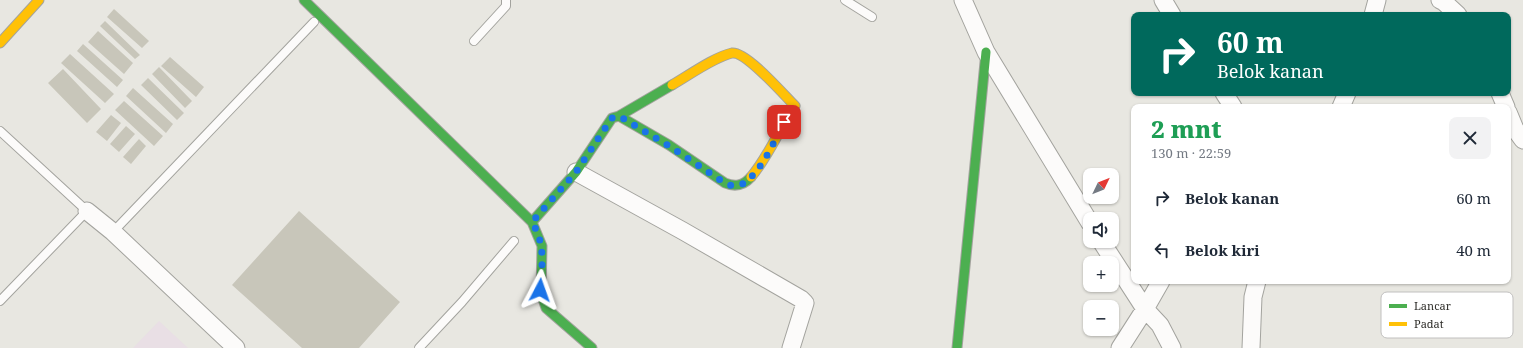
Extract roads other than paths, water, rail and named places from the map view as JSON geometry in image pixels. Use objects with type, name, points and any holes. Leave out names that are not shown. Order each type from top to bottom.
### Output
[{"type":"street","points":[[0,43],[39,0]]},
{"type":"street","points":[[304,0],[532,222],[540,238],[542,246],[540,290],[543,302],[546,308],[592,348]]},
{"type":"street","points":[[963,0],[986,52],[1083,212]]},
{"type":"street","points":[[1162,0],[1170,12]]},
{"type":"street","points":[[1375,12],[1377,0]]},
{"type":"street","points":[[1440,0],[1455,12]]},
{"type":"street","points":[[957,348],[986,52]]},
{"type":"street","points":[[532,222],[576,172],[612,118],[619,116],[713,61],[733,53],[742,56],[752,62],[795,106],[784,122],[760,166],[743,184],[733,186],[725,183],[669,146],[619,116]]},
{"type":"street","points":[[1511,119],[1515,129],[1523,140]]},
{"type":"street","points":[[576,172],[683,231],[801,299],[805,303],[791,348]]},
{"type":"street","points":[[87,211],[112,232],[236,348]]},
{"type":"street","points":[[1106,248],[1145,309],[1160,324],[1172,348]]},
{"type":"street","points":[[1120,348],[1159,284]]},
{"type":"street","points":[[1251,348],[1253,297],[1256,284]]},
{"type":"lane","points":[[474,41],[506,6],[506,0]]},
{"type":"lane","points":[[845,0],[872,17]]},
{"type":"lane","points":[[112,232],[314,22]]},
{"type":"lane","points":[[0,131],[87,211],[1,299]]},
{"type":"lane","points":[[419,348],[462,302],[514,241]]}]
